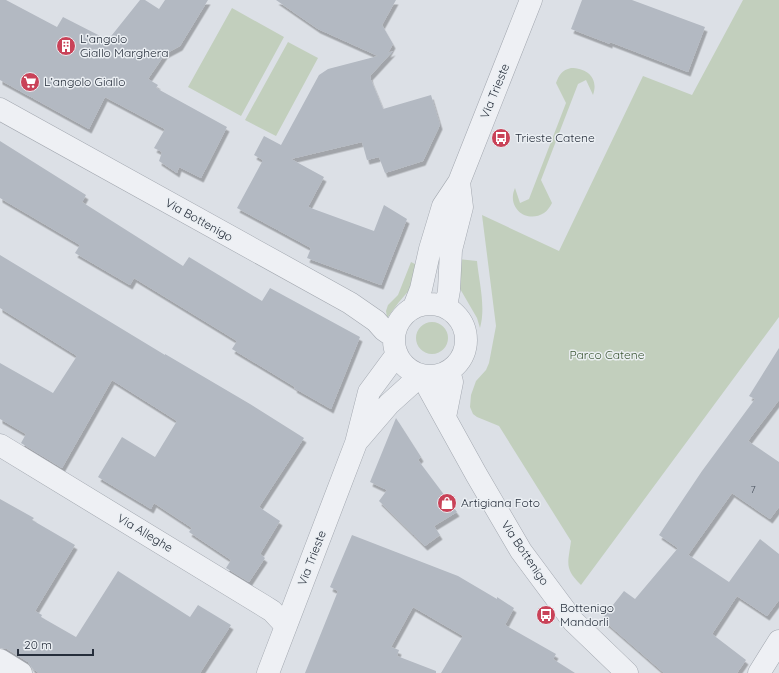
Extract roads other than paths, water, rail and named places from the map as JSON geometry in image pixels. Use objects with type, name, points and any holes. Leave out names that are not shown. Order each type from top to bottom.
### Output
[{"type":"street","name":"Via Trieste","points":[[414,307],[421,289],[430,248],[443,206],[459,182],[531,0]]},
{"type":"street","name":"Via Bottenigo","points":[[0,110],[350,303],[376,321],[395,345]]},
{"type":"street","name":"Via Trieste","points":[[446,307],[449,290],[451,250],[462,207],[459,182]]},
{"type":"street","points":[[425,304],[436,304],[446,307],[453,311],[463,324],[467,338],[464,354],[456,367],[450,371],[435,377],[424,376],[408,369],[399,360],[395,345],[399,323],[408,311],[414,307],[425,304]]},
{"type":"street","name":"Via Trieste","points":[[268,673],[356,443],[369,392],[395,345]]},
{"type":"street","points":[[445,417],[452,382],[450,371]]},
{"type":"street","name":"Via Trieste","points":[[356,443],[389,404],[424,376]]},
{"type":"street","name":"Via Bottenigo","points":[[424,376],[429,389],[476,474],[521,551],[573,621],[627,673]]},
{"type":"street","name":"Via Alleghe","points":[[0,445],[272,611],[286,626]]},
{"type":"street","points":[[759,673],[779,641]]},
{"type":"street","points":[[0,660],[22,673]]},
{"type":"place","name":"L’angolo Giallo Marghera","points":[[66,46]]},
{"type":"place","name":"L’angolo Giallo","points":[[30,82]]},
{"type":"place","name":"Trieste Catene","points":[[501,138]]},
{"type":"place","name":"Artigiana Foto","points":[[447,503]]},
{"type":"place","name":"Bottenigo Mandorli","points":[[546,615]]},
{"type":"park label","name":"Parco Catene","points":[[607,355]]}]
